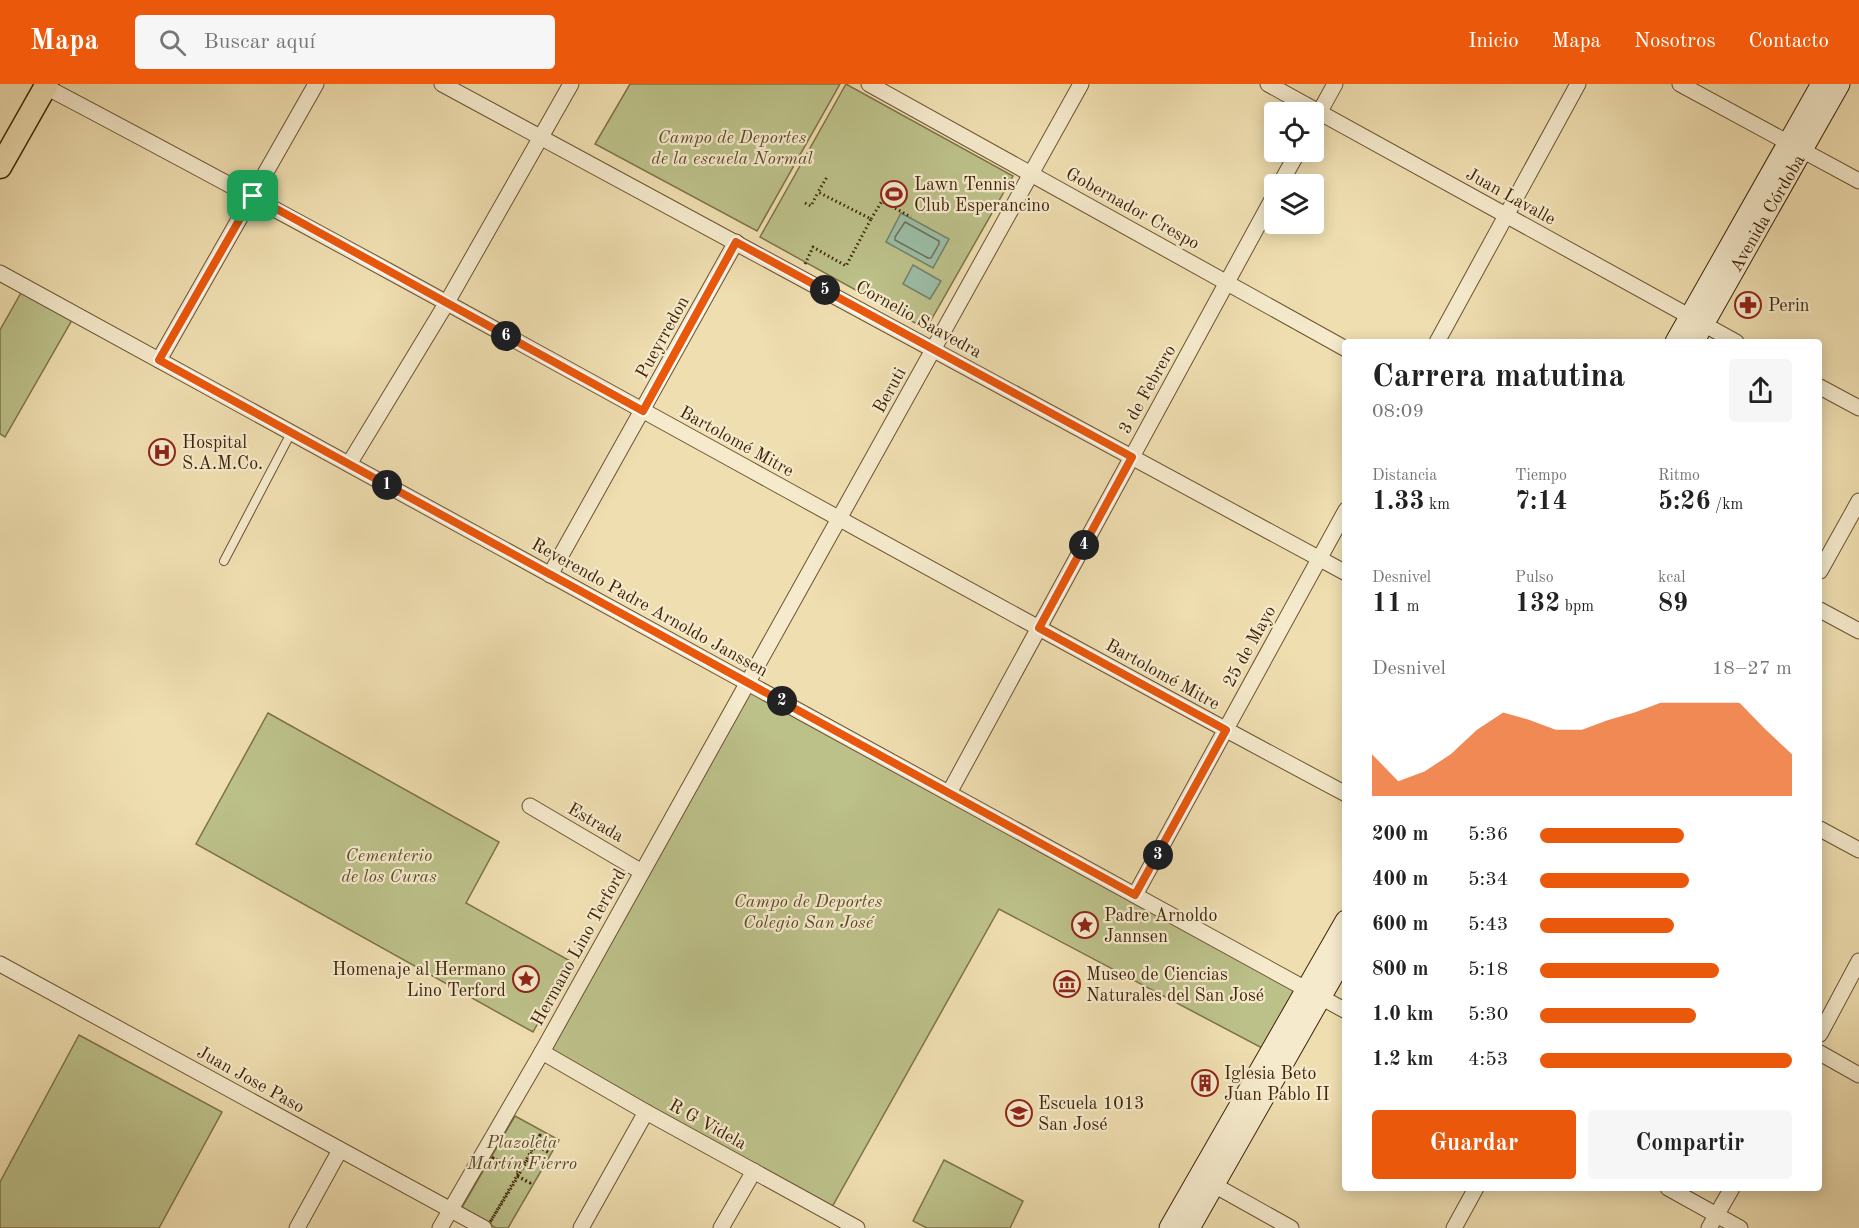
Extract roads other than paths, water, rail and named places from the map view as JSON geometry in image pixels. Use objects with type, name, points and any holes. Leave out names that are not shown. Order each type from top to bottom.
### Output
[{"type":"main road","name":"Avenida Córdoba","points":[[1796,146],[1822,84]]},
{"type":"main road","name":"Avenida Córdoba","points":[[1680,339],[1696,328],[1796,146],[1839,84]]},
{"type":"main road","points":[[0,167],[47,85]]},
{"type":"main road","points":[[1189,1228],[1214,1185],[1314,993],[1342,930]]},
{"type":"main road","points":[[1170,1228],[1314,993],[1342,957]]},
{"type":"street","points":[[159,360],[316,84]]},
{"type":"street","name":"Cornelio Saavedra","points":[[442,84],[1342,571]]},
{"type":"street","points":[[349,464],[446,304],[571,84]]},
{"type":"street","name":"Gobernador Crespo","points":[[869,84],[1342,347]]},
{"type":"street","name":"Beruti","points":[[747,682],[1081,84]]},
{"type":"street","name":"Juan Lavalle","points":[[1268,84],[1295,102]]},
{"type":"street","points":[[1324,104],[1335,84]]},
{"type":"street","points":[[1439,339],[1578,84]]},
{"type":"street","points":[[1680,84],[1859,182]]},
{"type":"street","name":"Bartolomé Mitre","points":[[47,85],[253,196],[839,520],[1342,792]]},
{"type":"street","name":"Juan Lavalle","points":[[1324,121],[1506,215],[1696,328],[1727,339]]},
{"type":"street","name":"3 de Febrero","points":[[949,793],[1264,214]]},
{"type":"street","name":"Pueyrredon","points":[[550,575],[736,242]]},
{"type":"street","name":"Reverendo Padre Arnoldo Janssen","points":[[0,273],[1342,1009]]},
{"type":"street","points":[[1822,388],[1859,408]]},
{"type":"street","points":[[1822,568],[1859,501]]},
{"type":"street","name":"25 de Mayo","points":[[1135,895],[1342,517]]},
{"type":"street","points":[[1822,611],[1859,631]]},
{"type":"street","name":"Hermano Lino Terford","points":[[440,1228],[542,1052],[747,682]]},
{"type":"street","name":"Estrada","points":[[530,806],[642,872]]},
{"type":"street","points":[[1822,830],[1859,850]]},
{"type":"street","points":[[1822,1030],[1859,961]]},
{"type":"street","name":"Juan Jose Paso","points":[[0,964],[451,1210],[487,1226]]},
{"type":"street","name":"R G Videla","points":[[542,1052],[754,1171],[839,1224],[857,1228]]},
{"type":"street","points":[[1822,1054],[1859,1075]]},
{"type":"street","points":[[581,1228],[646,1112]]},
{"type":"street","points":[[297,1228],[340,1150]]},
{"type":"street","points":[[722,1228],[754,1171]]},
{"type":"street","points":[[1214,1185],[1291,1228]]},
{"type":"street","points":[[1454,1228],[1474,1191]]},
{"type":"street","points":[[1672,1191],[1713,1222],[1740,1228]]},
{"type":"street","points":[[1713,1222],[1730,1191]]},
{"type":"lane","points":[[224,561],[291,433]]},
{"type":"water","points":[[901,213],[949,239],[933,268],[886,242]]},
{"type":"water","points":[[913,265],[941,281],[930,299],[903,284]]},
{"type":"place","name":"Lawn Tennis Club Esperancino","points":[[894,194]]},
{"type":"place","name":"Perin","points":[[1748,305]]},
{"type":"place","name":"Hospital S.A.M.Co.","points":[[162,452]]},
{"type":"place","name":"Padre Arnoldo Jannsen","points":[[1085,925]]},
{"type":"place","name":"Homenaje al Hermano Lino Terford","points":[[526,979]]},
{"type":"place","name":"Museo de Ciencias Naturales del San José","points":[[1067,984]]},
{"type":"place","name":"Iglesia Beto Juan Pablo II","points":[[1205,1083]]},
{"type":"place","name":"Escuela 1013 San José","points":[[1019,1113]]},
{"type":"park label","name":"Campo de Deportes de la escuela Normal","points":[[732,147]]},
{"type":"park label","name":"Cementerio de los Curas","points":[[389,865]]},
{"type":"park label","name":"Campo de Deportes Colegio San José","points":[[808,911]]},
{"type":"park label","name":"Plazoleta Martín Fierro","points":[[522,1152]]}]
